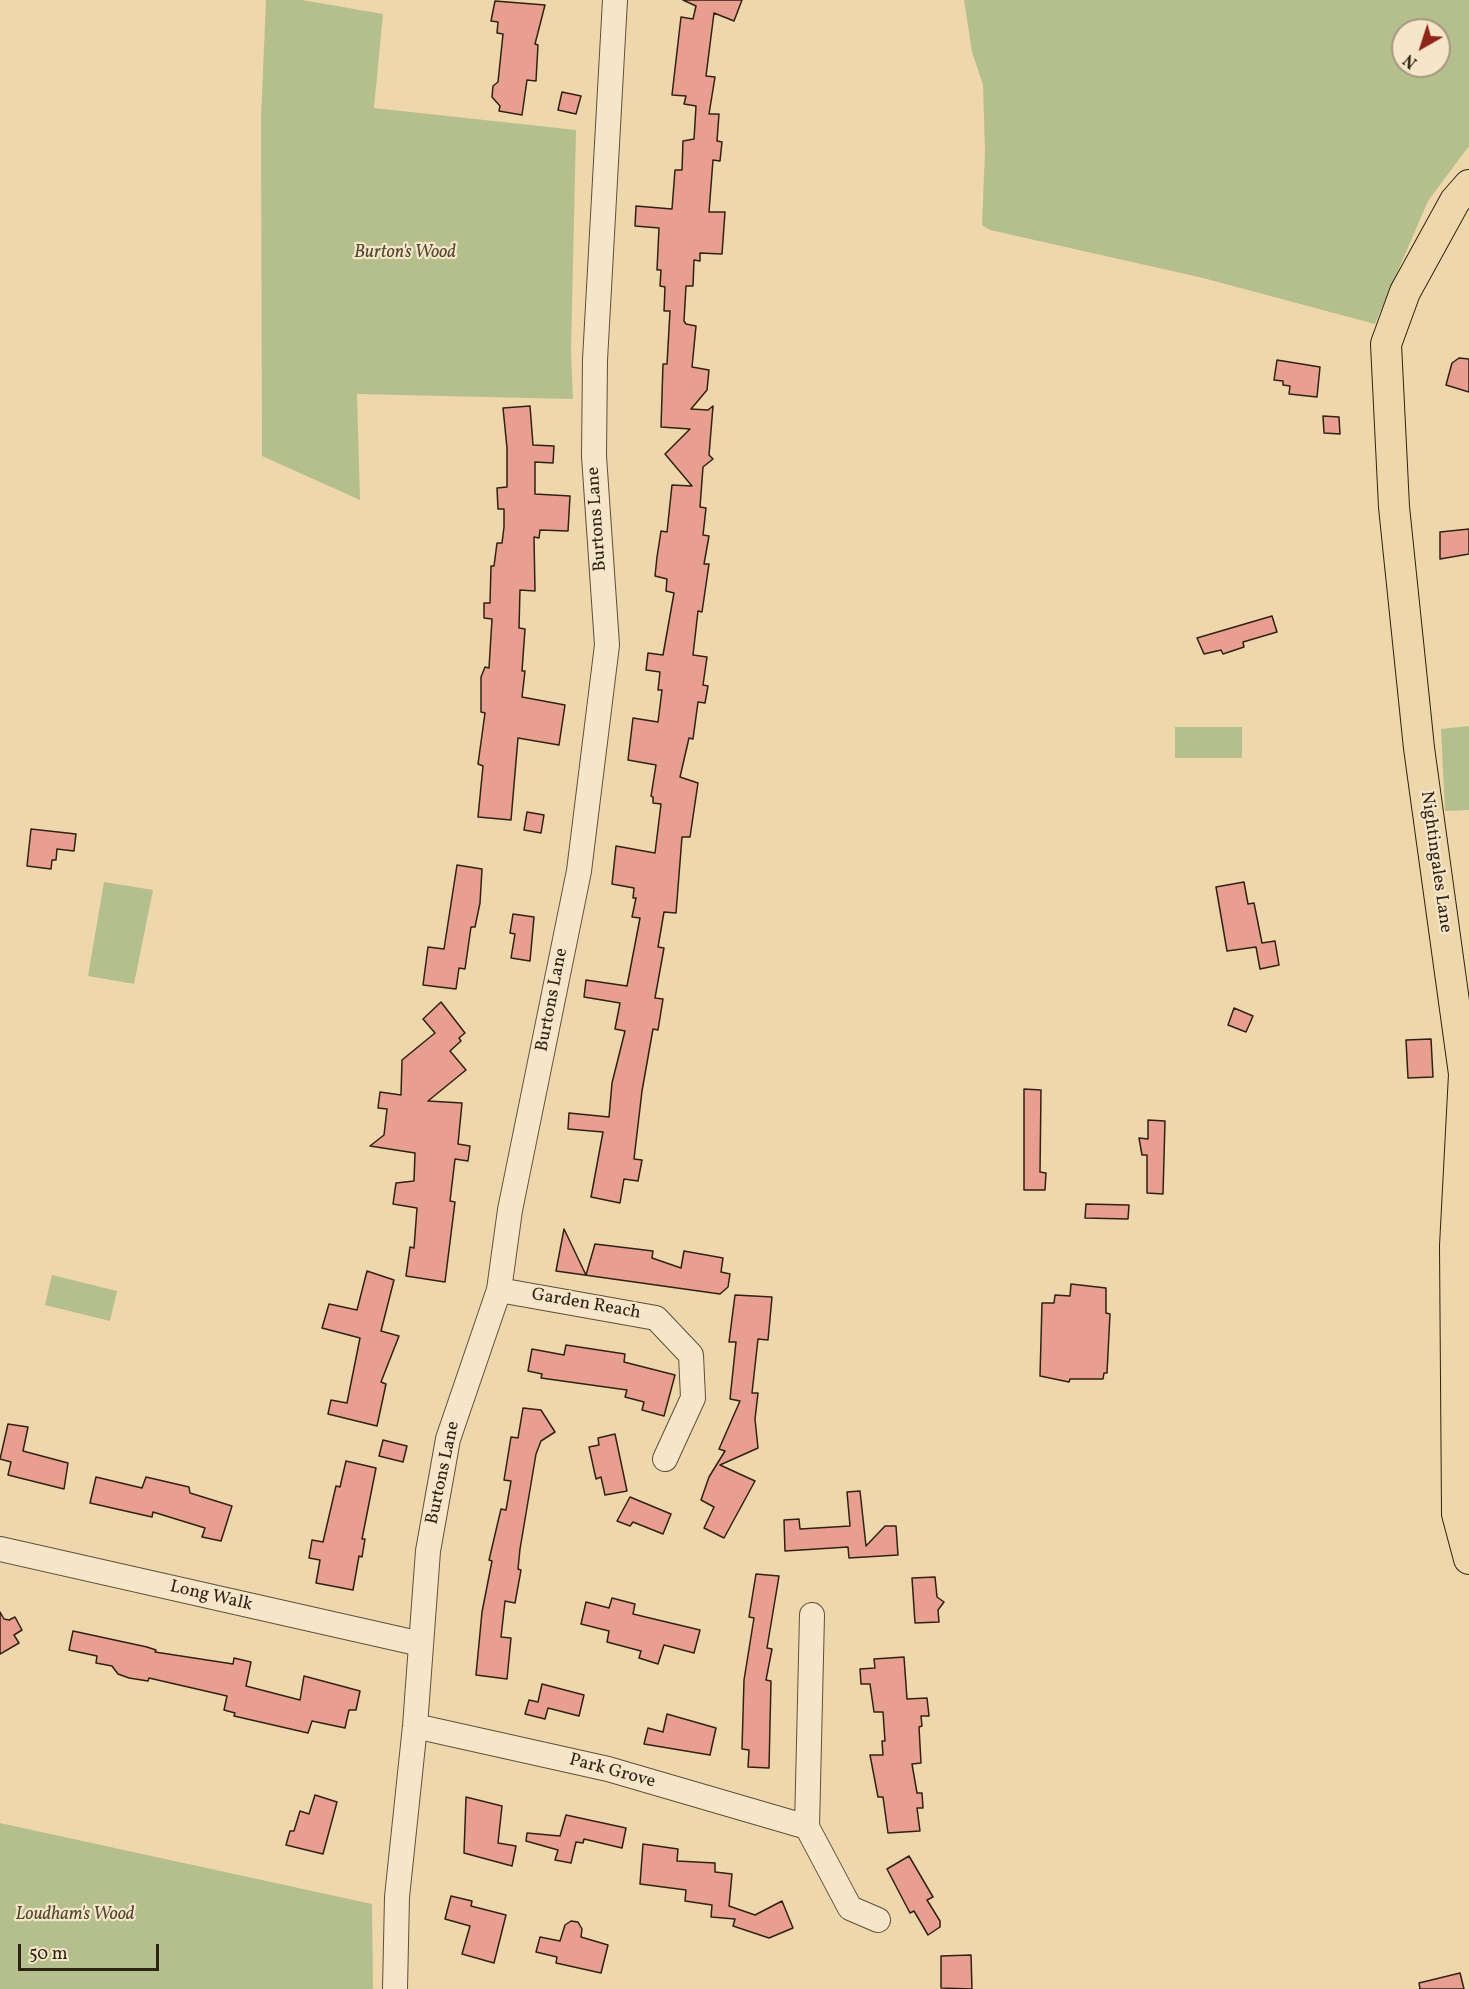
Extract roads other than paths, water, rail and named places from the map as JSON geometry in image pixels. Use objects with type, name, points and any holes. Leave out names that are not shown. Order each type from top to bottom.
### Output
[{"type":"main road","name":"Nightingales Lane","points":[[1469,184],[1455,201],[1405,291],[1386,344],[1394,507],[1419,748],[1464,1074],[1455,1246],[1457,1514],[1469,1559]]},
{"type":"street","name":"Burtons Lane","points":[[395,1989],[397,1897],[415,1726],[428,1551],[448,1439],[499,1290],[510,1210],[579,871],[607,645],[594,456],[595,360],[615,0]]},
{"type":"street","name":"Garden Reach","points":[[499,1290],[656,1318],[691,1355],[693,1398],[665,1459]]},
{"type":"street","name":"Long Walk","points":[[0,1550],[422,1644]]},
{"type":"street","points":[[812,1615],[807,1827],[850,1908],[878,1920]]},
{"type":"street","name":"Park Grove","points":[[415,1726],[608,1769],[807,1827]]},
{"type":"park label","name":"Burton's Wood","points":[[405,254]]},
{"type":"park label","name":"Loudham's Wood","points":[[75,1916]]}]
